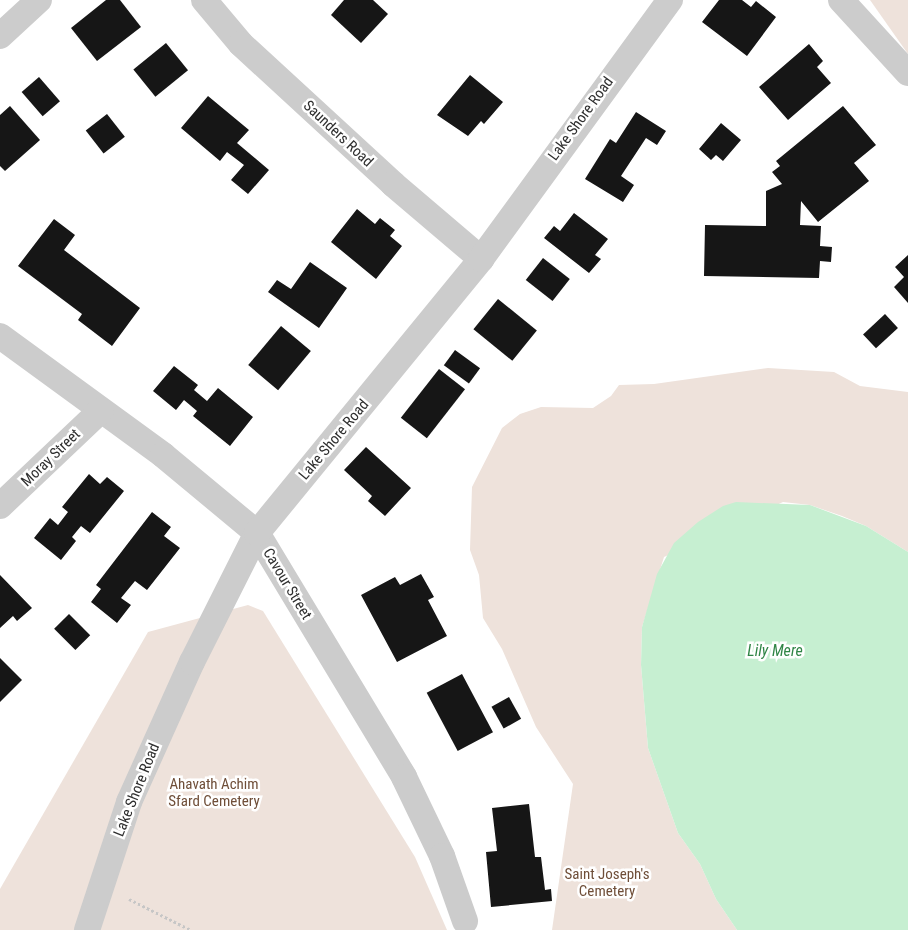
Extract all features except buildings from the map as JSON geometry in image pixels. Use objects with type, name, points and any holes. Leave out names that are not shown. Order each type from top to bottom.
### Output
[{"type":"street","points":[[0,36],[39,0]]},
{"type":"street","name":"Lake Shore Road","points":[[87,930],[128,802],[192,662],[257,533],[481,259],[670,0]]},
{"type":"street","points":[[841,0],[908,73]]},
{"type":"street","name":"Saunders Road","points":[[216,4],[242,44],[393,184],[481,259]]},
{"type":"street","name":"Cavour Street","points":[[0,336],[163,455],[257,533],[404,777],[442,856],[465,921]]},
{"type":"street","name":"Moray Street","points":[[0,506],[101,410]]},
{"type":"path","points":[[101,887],[191,930]]},
{"type":"green space","points":[[870,0],[908,0],[908,54]]},
{"type":"green space","name":"Saint Joseph's Cemetery","points":[[768,368],[834,372],[860,386],[908,392],[908,552],[866,526],[842,516],[810,505],[783,502],[664,557],[642,627],[641,665],[648,748],[678,833],[700,864],[716,899],[737,930],[552,930],[573,784],[536,727],[502,649],[483,618],[479,575],[470,550],[472,487],[502,428],[520,414],[541,407],[593,408],[611,396],[619,385],[654,384]]},
{"type":"green space","name":"Ahavath Achim Sfard Cemetery","points":[[248,605],[263,611],[415,857],[447,930],[0,930],[0,889],[148,632]]},
{"type":"water","name":"Lily Mere","points":[[736,502],[810,505],[866,526],[908,552],[908,930],[737,930],[716,899],[700,864],[678,833],[648,748],[641,665],[642,627],[657,574],[674,543],[698,522],[723,506]]}]
